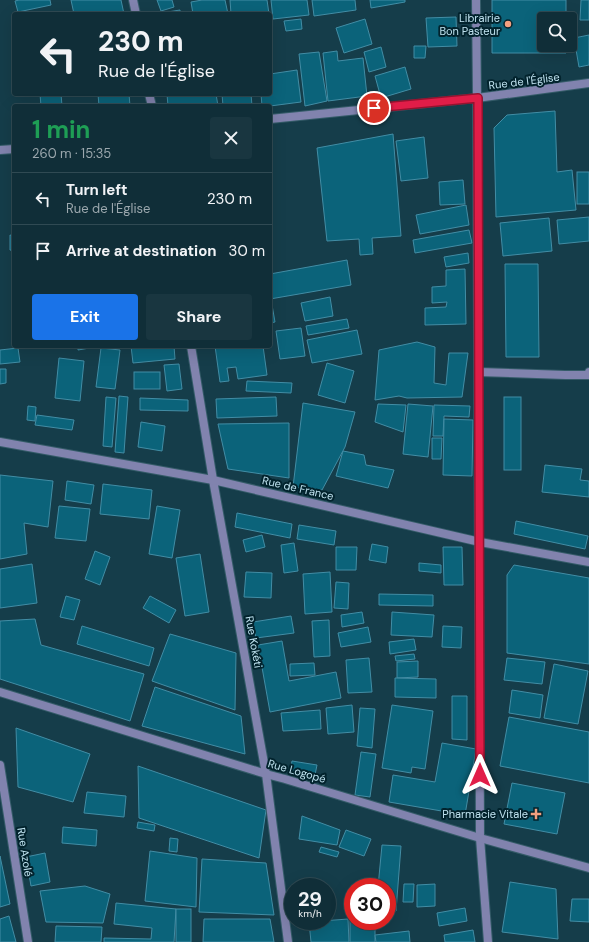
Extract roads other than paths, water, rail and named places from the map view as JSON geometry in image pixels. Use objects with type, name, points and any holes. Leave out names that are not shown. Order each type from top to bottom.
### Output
[{"type":"street","points":[[133,0],[136,12]]},
{"type":"street","points":[[476,0],[478,98],[480,838],[488,942]]},
{"type":"street","name":"Rue de l'Église","points":[[272,119],[478,98],[589,83]]},
{"type":"street","points":[[0,150],[12,149]]},
{"type":"street","name":"Rue Kokéti","points":[[191,348],[213,480],[266,774],[288,942]]},
{"type":"street","points":[[479,372],[565,375],[588,375],[589,372]]},
{"type":"street","name":"Rue de France","points":[[0,442],[213,480],[480,542],[589,562]]},
{"type":"street","name":"Rue Logopé","points":[[0,692],[480,838],[589,868]]},
{"type":"street","name":"Rue Azolé","points":[[0,765],[3,807],[28,942]]},
{"type":"place","name":"Librairie Bon Pasteur","points":[[508,24]]},
{"type":"place","name":"Pharmacie Vitale","points":[[536,814]]}]
